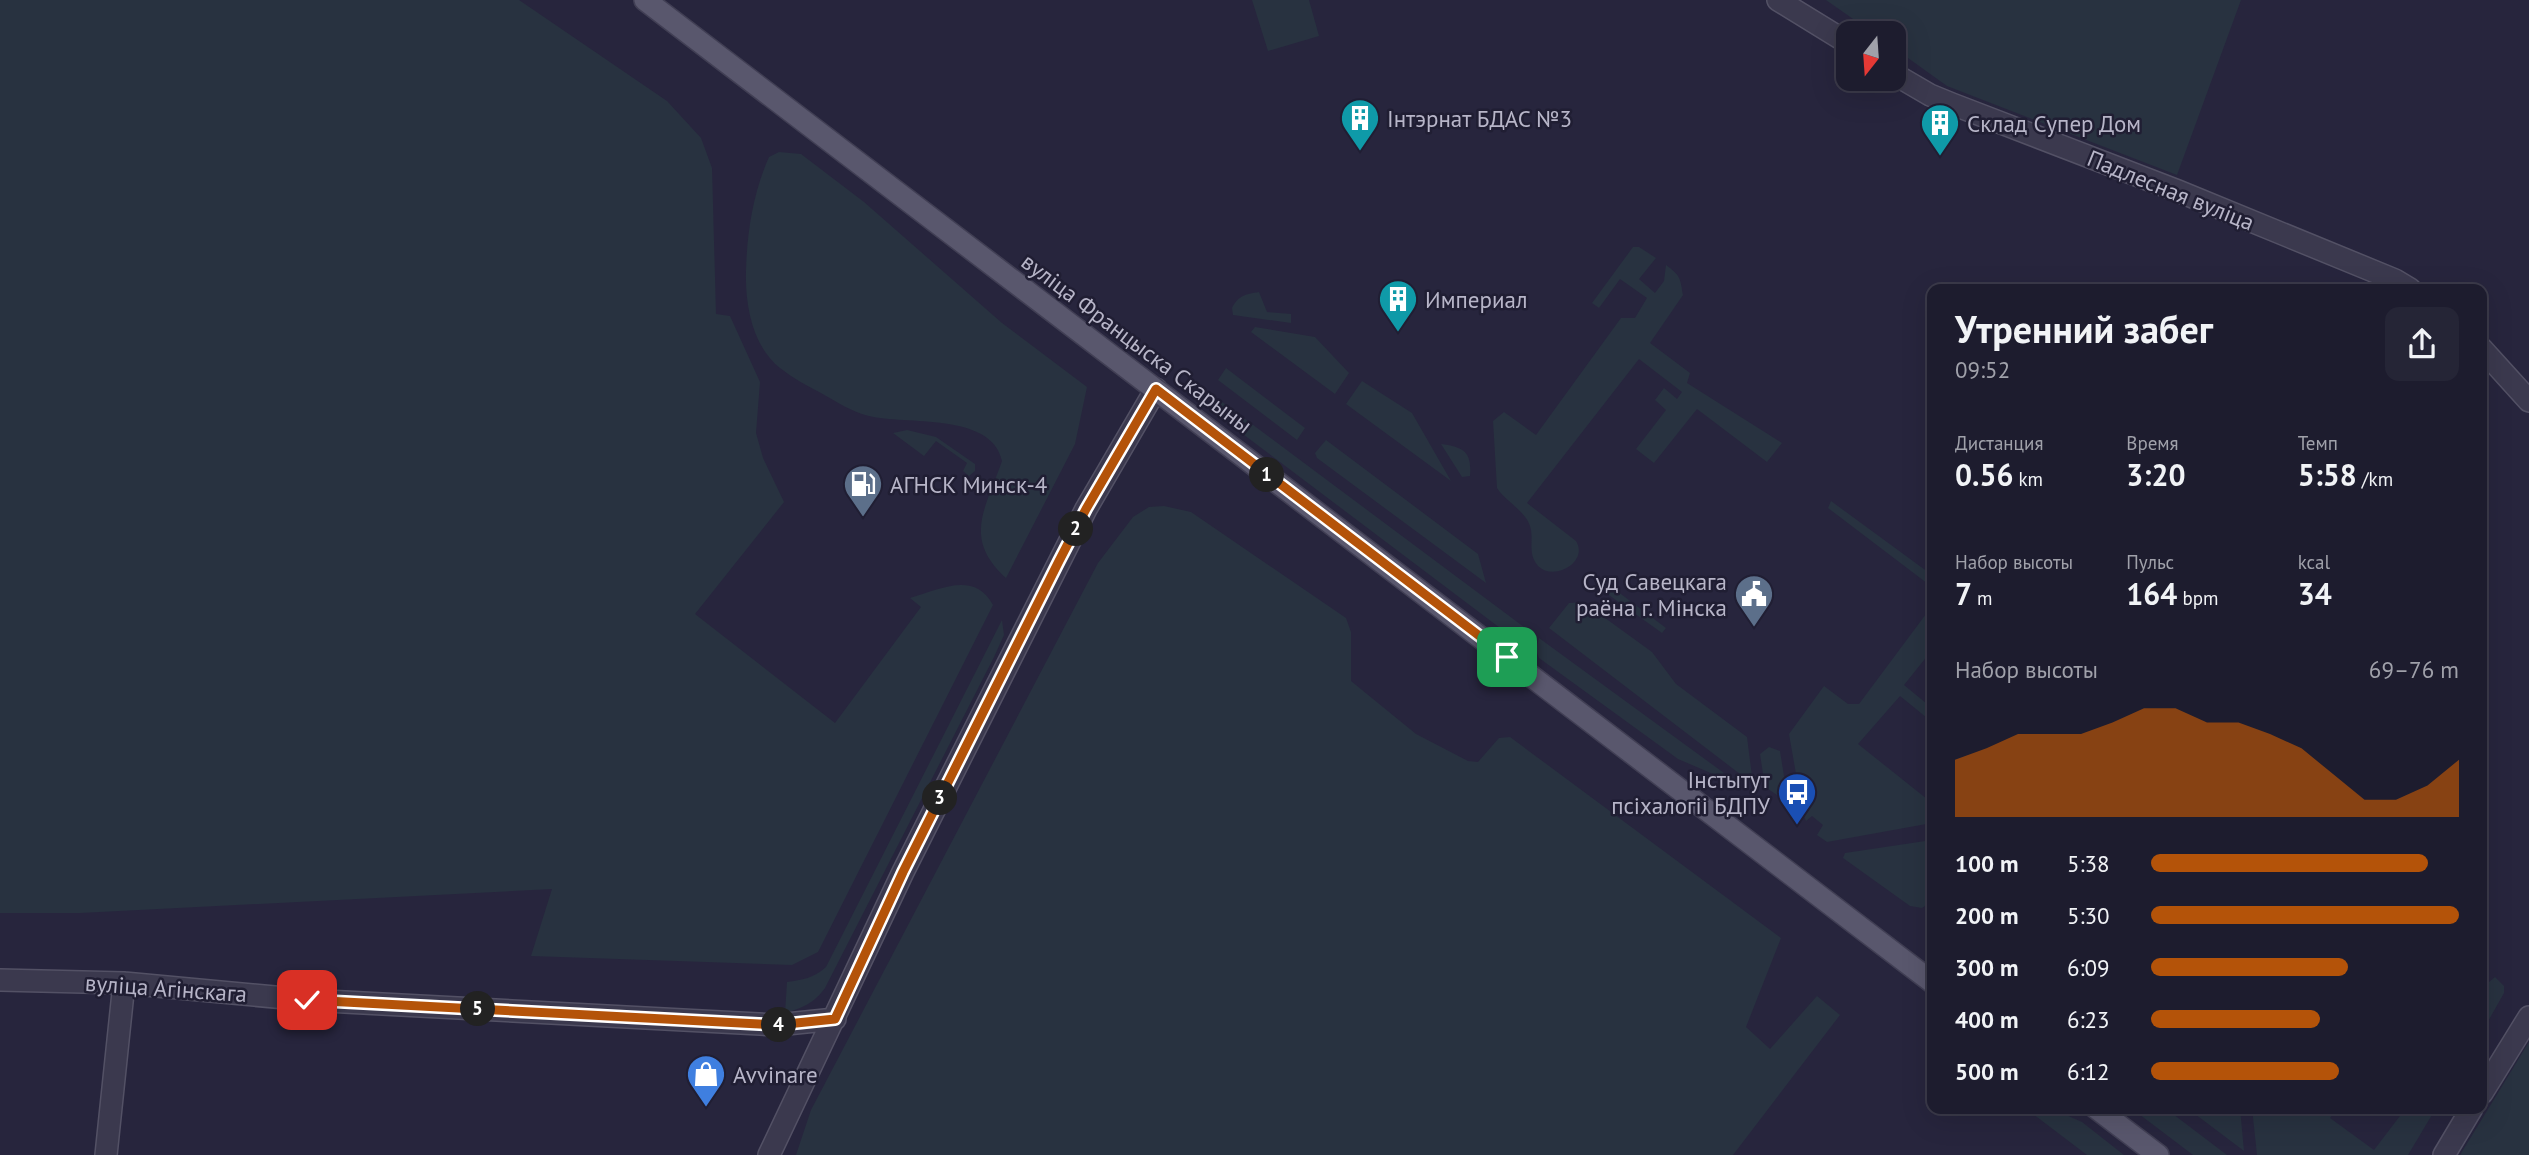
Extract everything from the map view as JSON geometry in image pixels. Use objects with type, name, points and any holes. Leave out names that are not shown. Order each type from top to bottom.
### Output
[{"type":"main road","name":"вуліца Францыска Скарыны","points":[[645,0],[1927,978]]},
{"type":"main road","points":[[2104,1114],[2158,1155]]},
{"type":"street","points":[[1778,0],[1836,36]]},
{"type":"street","name":"Падлесная вуліца","points":[[1906,81],[1930,95],[2178,191],[2402,284]]},
{"type":"street","points":[[2487,355],[2529,401]]},
{"type":"street","points":[[769,1155],[903,872],[1074,532],[1156,389]]},
{"type":"street","name":"вуліца Агінскага","points":[[0,980],[124,983],[307,1000],[777,1025],[835,1019]]},
{"type":"street","points":[[106,1155],[124,983]]},
{"type":"street","points":[[2487,1085],[2529,1017]]},
{"type":"street","points":[[2444,1155],[2468,1114]]},
{"type":"shaded area","points":[[0,0],[519,0],[667,101],[701,138],[712,168],[716,314],[730,316],[760,382],[756,433],[763,458],[784,502],[695,614],[835,723],[921,607],[910,598],[944,587],[966,585],[985,594],[993,605],[818,952],[792,965],[531,956],[552,889],[80,913],[0,913]]},
{"type":"shaded area","points":[[1252,0],[1309,0],[1319,36],[1268,51]]},
{"type":"shaded area","points":[[1826,0],[2241,0],[2177,175],[1947,86],[1906,57],[1906,21],[1856,21]]},
{"type":"shaded area","points":[[779,152],[801,154],[864,202],[1002,323],[1087,387],[1075,444],[1006,578],[993,563],[981,536],[985,508],[1002,461],[995,445],[982,435],[965,428],[885,419],[857,412],[790,375],[770,359],[763,348],[752,324],[747,297],[748,242],[763,171],[769,157]]},
{"type":"shaded area","points":[[1633,247],[1639,247],[1656,258],[1639,279],[1655,293],[1664,281],[1666,265],[1677,275],[1682,289],[1683,295],[1650,343],[1690,373],[1687,383],[1782,443],[1767,462],[1697,409],[1654,463],[1636,449],[1666,410],[1655,400],[1664,388],[1677,399],[1682,392],[1639,359],[1527,503],[1576,541],[1579,549],[1578,556],[1568,567],[1553,572],[1545,570],[1538,566],[1533,557],[1531,530],[1526,518],[1497,488],[1493,421],[1504,412],[1536,435],[1621,318],[1635,318],[1647,298],[1620,279],[1599,308],[1592,303]]},
{"type":"shaded area","points":[[1259,292],[1267,312],[1291,314],[1291,323],[1233,315],[1232,308],[1239,298]]},
{"type":"shaded area","points":[[1255,327],[1315,337],[1349,373],[1335,394],[1251,332]]},
{"type":"shaded area","points":[[1226,368],[1305,428],[1297,440],[1218,380]]},
{"type":"shaded area","points":[[1362,381],[1412,413],[1451,481],[1346,404]]},
{"type":"shaded area","points":[[1221,401],[1524,627],[1518,634],[1508,634],[1219,416],[1218,407]]},
{"type":"shaded area","points":[[907,430],[936,437],[975,464],[975,471],[969,476],[963,471],[967,463],[936,441],[924,456],[893,433]]},
{"type":"shaded area","points":[[1326,440],[1478,554],[1486,583],[1317,458],[1315,453]]},
{"type":"shaded area","points":[[1441,444],[1465,452],[1470,461],[1470,476],[1462,477]]},
{"type":"shaded area","points":[[1831,501],[1927,571],[1927,583],[1828,508]]},
{"type":"shaded area","points":[[1164,506],[1191,512],[1346,618],[1351,632],[1351,681],[1416,734],[1468,761],[1478,762],[1499,738],[1510,737],[1781,938],[1746,1027],[1770,1049],[1817,996],[1840,1015],[1733,1155],[796,1155],[811,1110],[1098,563],[1133,517],[1149,507]]},
{"type":"shaded area","points":[[1598,582],[1605,582],[1666,628],[1662,633],[1599,588]]},
{"type":"shaded area","points":[[1583,602],[1652,652],[1676,684],[1747,737],[1753,784],[1549,628],[1569,603]]},
{"type":"shaded area","points":[[1927,613],[1927,656],[1904,685],[1927,704],[1927,718],[1900,696],[1858,744],[1927,799],[1927,824],[1827,842],[1817,835],[1823,825],[1812,816],[1806,821],[1803,814],[1789,734],[1824,686],[1848,704],[1859,704]]},
{"type":"shaded area","points":[[1002,620],[1004,635],[994,657],[825,988],[808,1004],[785,1013],[787,982],[808,978],[826,967]]},
{"type":"shaded area","points":[[1539,638],[1724,773],[1720,777],[1678,759],[1539,658],[1536,650]]},
{"type":"shaded area","points":[[1769,747],[1780,751],[1787,795],[1783,799],[1765,787],[1760,754]]},
{"type":"shaded area","points":[[1927,841],[1927,904],[1922,908],[1910,906],[1843,858],[1845,853]]},
{"type":"shaded area","points":[[2495,977],[2504,986],[2504,993],[2487,1023],[2487,984]]},
{"type":"shaded area","points":[[2529,1042],[2529,1155],[2460,1155]]},
{"type":"shaded area","points":[[2033,1114],[2064,1114],[2082,1122],[2124,1155],[2087,1155]]},
{"type":"shaded area","points":[[2139,1114],[2173,1114],[2227,1155],[2193,1155]]},
{"type":"shaded area","points":[[2195,1114],[2241,1114],[2244,1151]]},
{"type":"shaded area","points":[[2253,1114],[2333,1114],[2330,1118],[2374,1150],[2401,1114],[2432,1114],[2408,1155],[2257,1155]]},
{"type":"place","name":"Інтэрнат БДАС №3","points":[[1360,152]]},
{"type":"place","name":"Склад Супер Дом","points":[[1940,157]]},
{"type":"place","name":"Империал","points":[[1398,333]]},
{"type":"place","name":"АГНСК Минск-4","points":[[863,518]]},
{"type":"place","name":"Суд Савецкага раёна г. Мінска","points":[[1754,628]]},
{"type":"place","name":"Інстытут псіхалогіі БДПУ","points":[[1797,826]]},
{"type":"place","name":"Avvinare","points":[[706,1108]]},
{"type":"route","points":[[307,1000],[777,1025],[835,1019],[903,872],[1059,561],[1156,389],[1507,657]]}]
